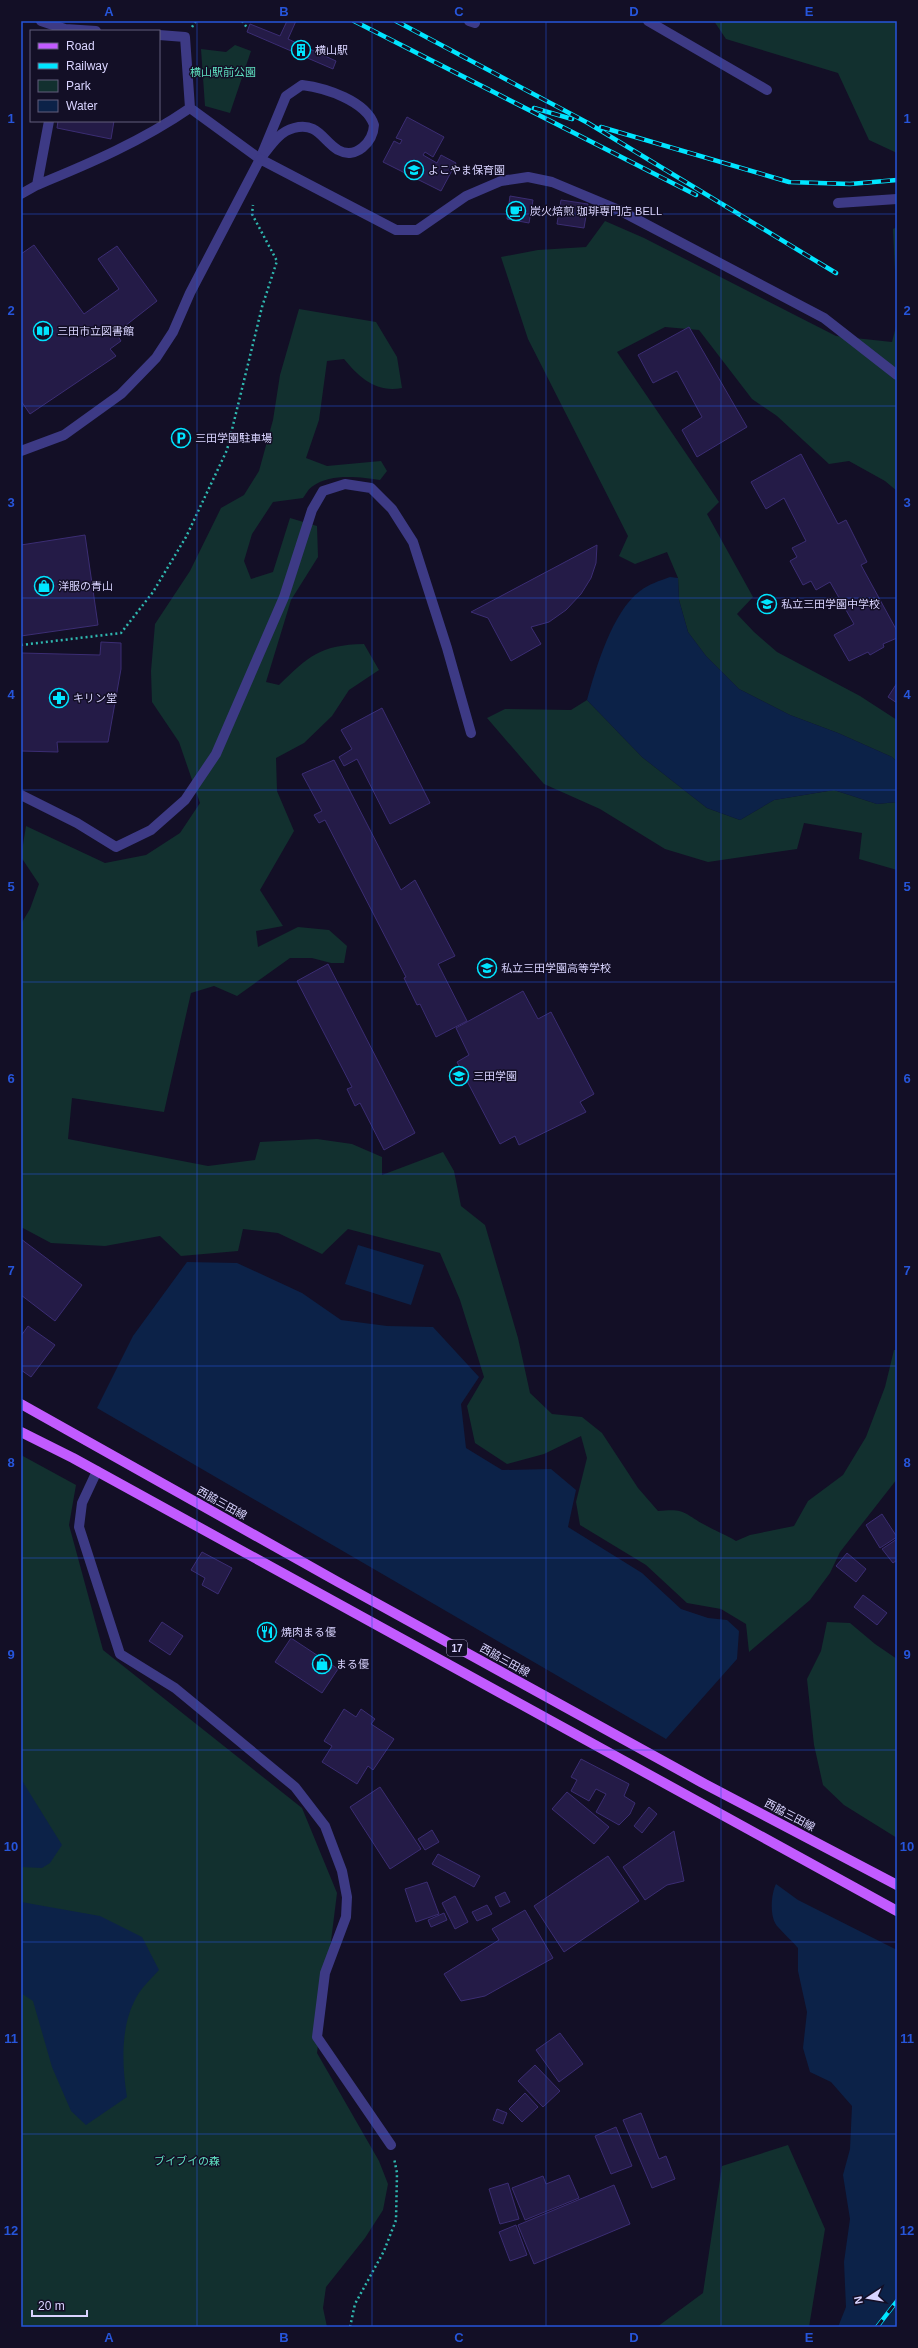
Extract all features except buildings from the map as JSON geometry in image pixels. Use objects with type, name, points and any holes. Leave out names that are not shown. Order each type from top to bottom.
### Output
[{"type":"main road","name":"西脇三田線","points":[[21,1404],[366,1598],[708,1785],[897,1885]]},
{"type":"main road","name":"17","points":[[21,1432],[97,1471],[897,1911]]},
{"type":"street","points":[[41,21],[64,30]]},
{"type":"street","points":[[648,21],[767,90]]},
{"type":"street","points":[[160,35],[185,37],[190,108],[260,159],[396,230],[417,230],[466,196],[501,181],[528,177],[552,182],[619,210],[818,314],[897,375]]},
{"type":"street","points":[[21,451],[64,435],[121,394],[156,358],[173,332],[190,293],[260,159],[274,121],[286,96],[302,85],[318,87],[367,110],[372,118],[374,133],[370,140],[359,151],[347,153],[338,150],[314,129],[303,127],[283,132],[260,159]]},
{"type":"street","points":[[21,194],[38,185],[117,151],[157,130],[190,108]]},
{"type":"street","points":[[38,185],[49,122]]},
{"type":"street","points":[[838,203],[897,199]]},
{"type":"street","points":[[21,795],[77,823],[116,847],[151,830],[185,800],[216,754],[284,597],[312,510],[323,491],[346,484],[371,488],[392,509],[413,542],[447,648],[471,732]]},
{"type":"street","points":[[97,1471],[82,1503],[80,1527],[120,1654],[176,1688],[295,1787],[325,1826],[342,1871],[347,1897],[346,1918],[324,1973],[318,2037],[391,2145]]},
{"type":"path","points":[[242,21],[248,29]]},
{"type":"path","points":[[21,645],[121,633],[153,592],[186,537],[227,450],[262,307],[278,261],[252,214],[254,198]]},
{"type":"path","points":[[350,2327],[355,2304],[384,2251],[396,2220],[397,2173],[391,2145]]},
{"type":"green space","points":[[714,21],[897,21],[897,153],[869,140],[838,73],[726,39]]},
{"type":"green space","name":"横山駅前公園","points":[[235,45],[251,51],[230,113],[205,106],[201,49],[226,52]]},
{"type":"green space","points":[[605,221],[644,238],[836,336],[892,342],[897,323],[897,491],[885,481],[849,461],[829,464],[777,416],[752,399],[699,330],[665,327],[617,352],[719,502],[707,514],[753,597],[737,614],[754,632],[777,652],[860,696],[897,720],[897,762],[892,757],[838,733],[790,715],[739,689],[706,656],[688,632],[679,600],[678,578],[667,552],[635,564],[619,556],[628,536],[528,339],[501,257],[538,250],[586,247]]},
{"type":"green space","points":[[897,227],[897,313],[893,229]]},
{"type":"green space","points":[[299,309],[376,322],[397,357],[402,388],[393,389],[376,386],[363,378],[344,359],[327,361],[319,420],[306,458],[327,466],[381,461],[387,471],[380,480],[346,477],[328,479],[312,487],[303,498],[273,502],[252,534],[244,561],[251,579],[273,572],[290,518],[317,526],[318,557],[291,600],[266,682],[279,685],[299,666],[316,654],[336,647],[349,645],[364,644],[379,670],[349,690],[332,716],[304,743],[276,758],[277,791],[294,831],[260,890],[283,926],[256,931],[258,947],[298,927],[329,930],[347,946],[344,963],[331,963],[312,958],[290,958],[237,996],[214,986],[191,993],[164,1112],[72,1098],[68,1139],[208,1166],[255,1160],[260,1142],[317,1139],[352,1144],[382,1157],[382,1175],[443,1152],[454,1171],[461,1206],[485,1225],[518,1338],[530,1393],[552,1414],[582,1417],[602,1433],[638,1488],[658,1511],[674,1510],[684,1512],[736,1541],[750,1535],[794,1526],[808,1501],[843,1475],[866,1437],[885,1387],[894,1350],[897,1350],[897,1479],[840,1552],[830,1573],[810,1600],[749,1652],[746,1624],[721,1609],[687,1603],[646,1565],[580,1525],[576,1502],[587,1458],[581,1436],[544,1454],[507,1464],[475,1443],[467,1406],[484,1377],[460,1300],[440,1253],[348,1229],[322,1254],[278,1233],[243,1229],[238,1251],[181,1256],[160,1236],[105,1246],[51,1243],[21,1227],[21,924],[30,909],[39,884],[21,857],[26,826],[105,863],[146,855],[180,833],[200,803],[179,742],[152,702],[151,671],[155,624],[190,571],[221,508],[244,495],[259,471],[273,420],[280,375]]},
{"type":"green space","points":[[587,700],[642,757],[707,808],[740,820],[774,800],[834,790],[877,804],[897,802],[897,870],[859,859],[862,833],[804,823],[797,849],[708,862],[665,849],[600,809],[544,784],[487,718],[505,709],[571,710]]},
{"type":"green space","name":"ブイブイの森","points":[[21,1455],[76,1485],[69,1525],[103,1650],[302,1808],[337,1893],[317,2053],[379,2161],[388,2184],[383,2210],[365,2238],[326,2287],[323,2308],[327,2327],[21,2327]]},
{"type":"green space","points":[[827,1622],[850,1623],[875,1644],[897,1659],[897,1838],[844,1805],[823,1785],[814,1745],[807,1679],[821,1651]]},
{"type":"green space","points":[[788,2145],[825,2229],[809,2327],[657,2327],[703,2293],[722,2166]]},
{"type":"water","points":[[670,577],[678,578],[679,600],[688,632],[706,656],[739,689],[790,715],[838,733],[892,757],[897,762],[897,802],[877,804],[834,790],[774,800],[740,820],[707,808],[642,757],[587,700],[606,641],[621,612],[630,600],[640,591]]},
{"type":"water","points":[[358,1245],[424,1265],[411,1305],[345,1284]]},
{"type":"water","points":[[187,1262],[237,1263],[302,1293],[341,1320],[387,1326],[433,1327],[479,1377],[461,1404],[466,1448],[502,1470],[551,1469],[576,1490],[568,1527],[642,1573],[681,1609],[708,1618],[727,1620],[739,1631],[737,1659],[666,1739],[97,1408],[133,1336]]},
{"type":"water","points":[[21,1779],[62,1845],[50,1863],[42,1868],[21,1867]]},
{"type":"water","points":[[776,1884],[798,1900],[897,1950],[897,2327],[838,2327],[846,2307],[844,2262],[850,2219],[843,2175],[850,2149],[852,2106],[831,2082],[810,2072],[803,2048],[807,2012],[798,1971],[798,1948],[778,1927],[773,1918],[772,1900]]},
{"type":"water","points":[[21,1902],[100,1916],[142,1937],[159,1970],[138,1994],[127,2021],[123,2060],[127,2097],[86,2125],[71,2111],[52,2067],[33,2001],[21,1993]]},
{"type":"railway","points":[[354,21],[696,195]]},
{"type":"railway","points":[[396,21],[588,123],[836,273]]},
{"type":"railway","points":[[534,108],[572,119]]},
{"type":"railway","points":[[601,127],[789,182],[850,184],[897,180]]},
{"type":"railway","points":[[877,2327],[897,2301]]},
{"type":"place","name":"横山駅","points":[[301,50]]},
{"type":"place","name":"よこやま保育園","points":[[414,170]]},
{"type":"place","name":"炭火焙煎 珈琲専門店 BELL","points":[[516,211]]},
{"type":"place","name":"三田市立図書館","points":[[43,331]]},
{"type":"place","name":"三田学園駐車場","points":[[181,438]]},
{"type":"place","name":"洋服の青山","points":[[44,586]]},
{"type":"place","name":"私立三田学園中学校","points":[[767,604]]},
{"type":"place","name":"キリン堂","points":[[59,698]]},
{"type":"place","name":"私立三田学園高等学校","points":[[487,968]]},
{"type":"place","name":"三田学園","points":[[459,1076]]},
{"type":"place","name":"焼肉まる優","points":[[267,1632]]},
{"type":"place","name":"まる優","points":[[322,1664]]}]
